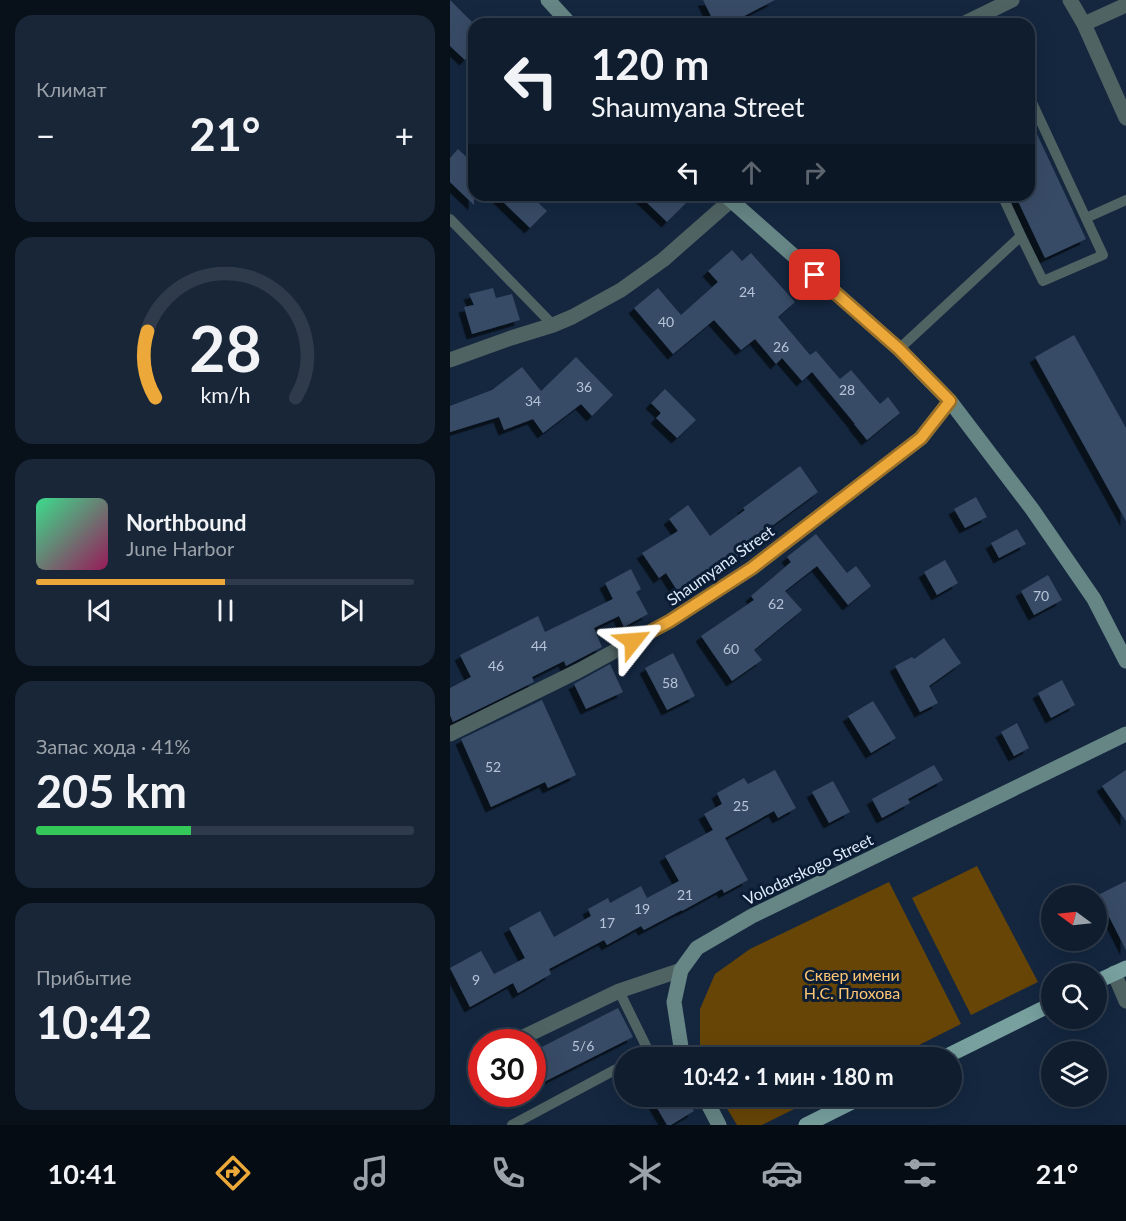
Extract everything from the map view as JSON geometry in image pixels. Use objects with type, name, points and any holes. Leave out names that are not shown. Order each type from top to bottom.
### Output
[{"type":"main road","points":[[548,0],[564,18]]},
{"type":"main road","points":[[731,201],[899,349],[950,401],[1032,509],[1094,599],[1126,661]]},
{"type":"main road","name":"Volodarskogo Street","points":[[681,970],[697,948],[752,916],[1126,734]]},
{"type":"main road","points":[[681,970],[674,1002],[681,1047]]},
{"type":"main road","points":[[962,1049],[1041,1009]]},
{"type":"main road","points":[[710,1107],[719,1125]]},
{"type":"main road","points":[[807,1125],[842,1107]]},
{"type":"street","points":[[975,18],[1012,0]]},
{"type":"street","points":[[1070,0],[1084,24],[1126,118]]},
{"type":"street","points":[[1084,24],[1126,5]]},
{"type":"street","points":[[450,360],[553,325],[621,290],[663,260],[725,201]]},
{"type":"street","name":"Shaumyana Street","points":[[450,734],[578,671],[670,621],[752,568],[921,438],[950,401]]},
{"type":"street","points":[[540,1029],[619,991],[681,970]]},
{"type":"street","points":[[1120,970],[1126,1000]]},
{"type":"lane","points":[[1005,201],[1043,281],[1102,255],[1035,109]]},
{"type":"lane","points":[[1086,218],[1126,201]]},
{"type":"lane","points":[[450,219],[553,325]]},
{"type":"lane","points":[[899,349],[1021,236]]},
{"type":"lane","points":[[619,991],[647,1047]]},
{"type":"lane","points":[[512,1125],[614,1070]]},
{"type":"green space","points":[[977,866],[1038,982],[971,1015],[912,898]]},
{"type":"green space","name":"Сквер имени Н.С. Плохова","points":[[889,882],[961,1024],[915,1047],[700,1047],[700,1009],[715,974],[750,949]]},
{"type":"green space","points":[[726,1107],[798,1107],[762,1125],[737,1125]]},
{"type":"building","points":[[450,0],[468,18],[468,57],[465,60],[450,46]]},
{"type":"building","points":[[703,0],[775,0],[740,18],[712,18]]},
{"type":"building","points":[[1035,130],[1086,239],[1045,258],[1018,201],[1035,201]]},
{"type":"building","points":[[458,149],[468,158],[468,199],[450,182],[450,158]]},
{"type":"building","points":[[502,201],[536,201],[547,211],[530,228]]},
{"type":"building","points":[[645,201],[688,201],[667,222]]},
{"type":"building","points":[[732,250],[742,261],[751,253],[795,302],[778,317],[810,355],[816,351],[840,379],[851,370],[880,404],[888,397],[900,413],[867,440],[812,372],[802,381],[782,358],[776,364],[755,339],[741,350],[714,320],[673,354],[634,308],[658,288],[681,315],[718,282],[708,271]]},
{"type":"building","points":[[493,288],[496,298],[512,294],[520,320],[472,334],[464,307],[474,305],[469,294]]},
{"type":"building","points":[[1074,335],[1126,428],[1126,521],[1035,357]]},
{"type":"building","points":[[576,357],[613,395],[592,416],[581,404],[543,433],[533,419],[504,430],[499,417],[450,432],[450,406],[492,390],[522,367],[541,391]]},
{"type":"building","points":[[665,389],[696,420],[677,438],[656,418],[661,413],[651,403]]},
{"type":"building","points":[[800,466],[818,492],[738,551],[741,555],[682,598],[666,573],[659,578],[642,553],[678,531],[669,519],[688,505],[710,536],[745,510],[743,508]]},
{"type":"building","points":[[976,497],[987,517],[965,528],[954,509]]},
{"type":"building","points":[[1017,529],[1026,544],[999,558],[991,543]]},
{"type":"building","points":[[816,534],[847,573],[856,566],[871,586],[848,605],[817,566],[785,591],[802,610],[754,650],[762,660],[732,681],[701,636],[754,600],[751,596],[791,562],[787,557]]},
{"type":"building","points":[[945,560],[958,583],[937,595],[924,572]]},
{"type":"building","points":[[631,569],[641,589],[636,592],[648,614],[624,627],[619,616],[594,628],[602,647],[566,666],[564,661],[532,677],[534,682],[453,722],[450,715],[450,688],[471,677],[460,655],[538,616],[545,632],[613,599],[605,583]]},
{"type":"building","points":[[1048,575],[1062,600],[1034,615],[1021,591]]},
{"type":"building","points":[[944,638],[961,663],[929,686],[938,703],[920,712],[895,666],[912,657],[914,659]]},
{"type":"building","points":[[673,653],[695,696],[667,710],[645,668]]},
{"type":"building","points":[[610,664],[623,692],[586,709],[574,684]]},
{"type":"building","points":[[1062,680],[1075,705],[1051,718],[1038,693]]},
{"type":"building","points":[[542,700],[576,775],[548,788],[545,782],[491,807],[461,739]]},
{"type":"building","points":[[873,701],[896,738],[871,753],[848,716]]},
{"type":"building","points":[[1017,723],[1029,748],[1014,756],[1001,732]]},
{"type":"building","points":[[934,765],[943,780],[908,799],[910,803],[882,818],[872,799]]},
{"type":"building","points":[[775,770],[796,808],[778,818],[774,811],[725,838],[748,880],[724,893],[722,889],[644,930],[641,926],[607,945],[604,940],[549,969],[551,974],[518,993],[513,983],[470,1007],[450,968],[481,951],[494,974],[525,958],[509,928],[540,911],[554,937],[591,916],[588,909],[608,898],[610,903],[641,886],[647,898],[679,881],[665,856],[713,830],[704,814],[722,804],[717,793],[744,778],[748,784]]},
{"type":"building","points":[[1126,770],[1126,821],[1102,786]]},
{"type":"building","points":[[833,781],[850,812],[829,823],[812,792]]},
{"type":"building","points":[[1126,881],[1126,950],[1107,913],[1107,890]]},
{"type":"building","points":[[618,1008],[633,1037],[546,1081],[546,1045]]},
{"type":"building","points":[[656,1107],[692,1107],[694,1111],[671,1125],[667,1125]]},
{"type":"route","points":[[633,641],[670,621],[752,568],[921,438],[950,401],[899,349],[815,275]]}]
